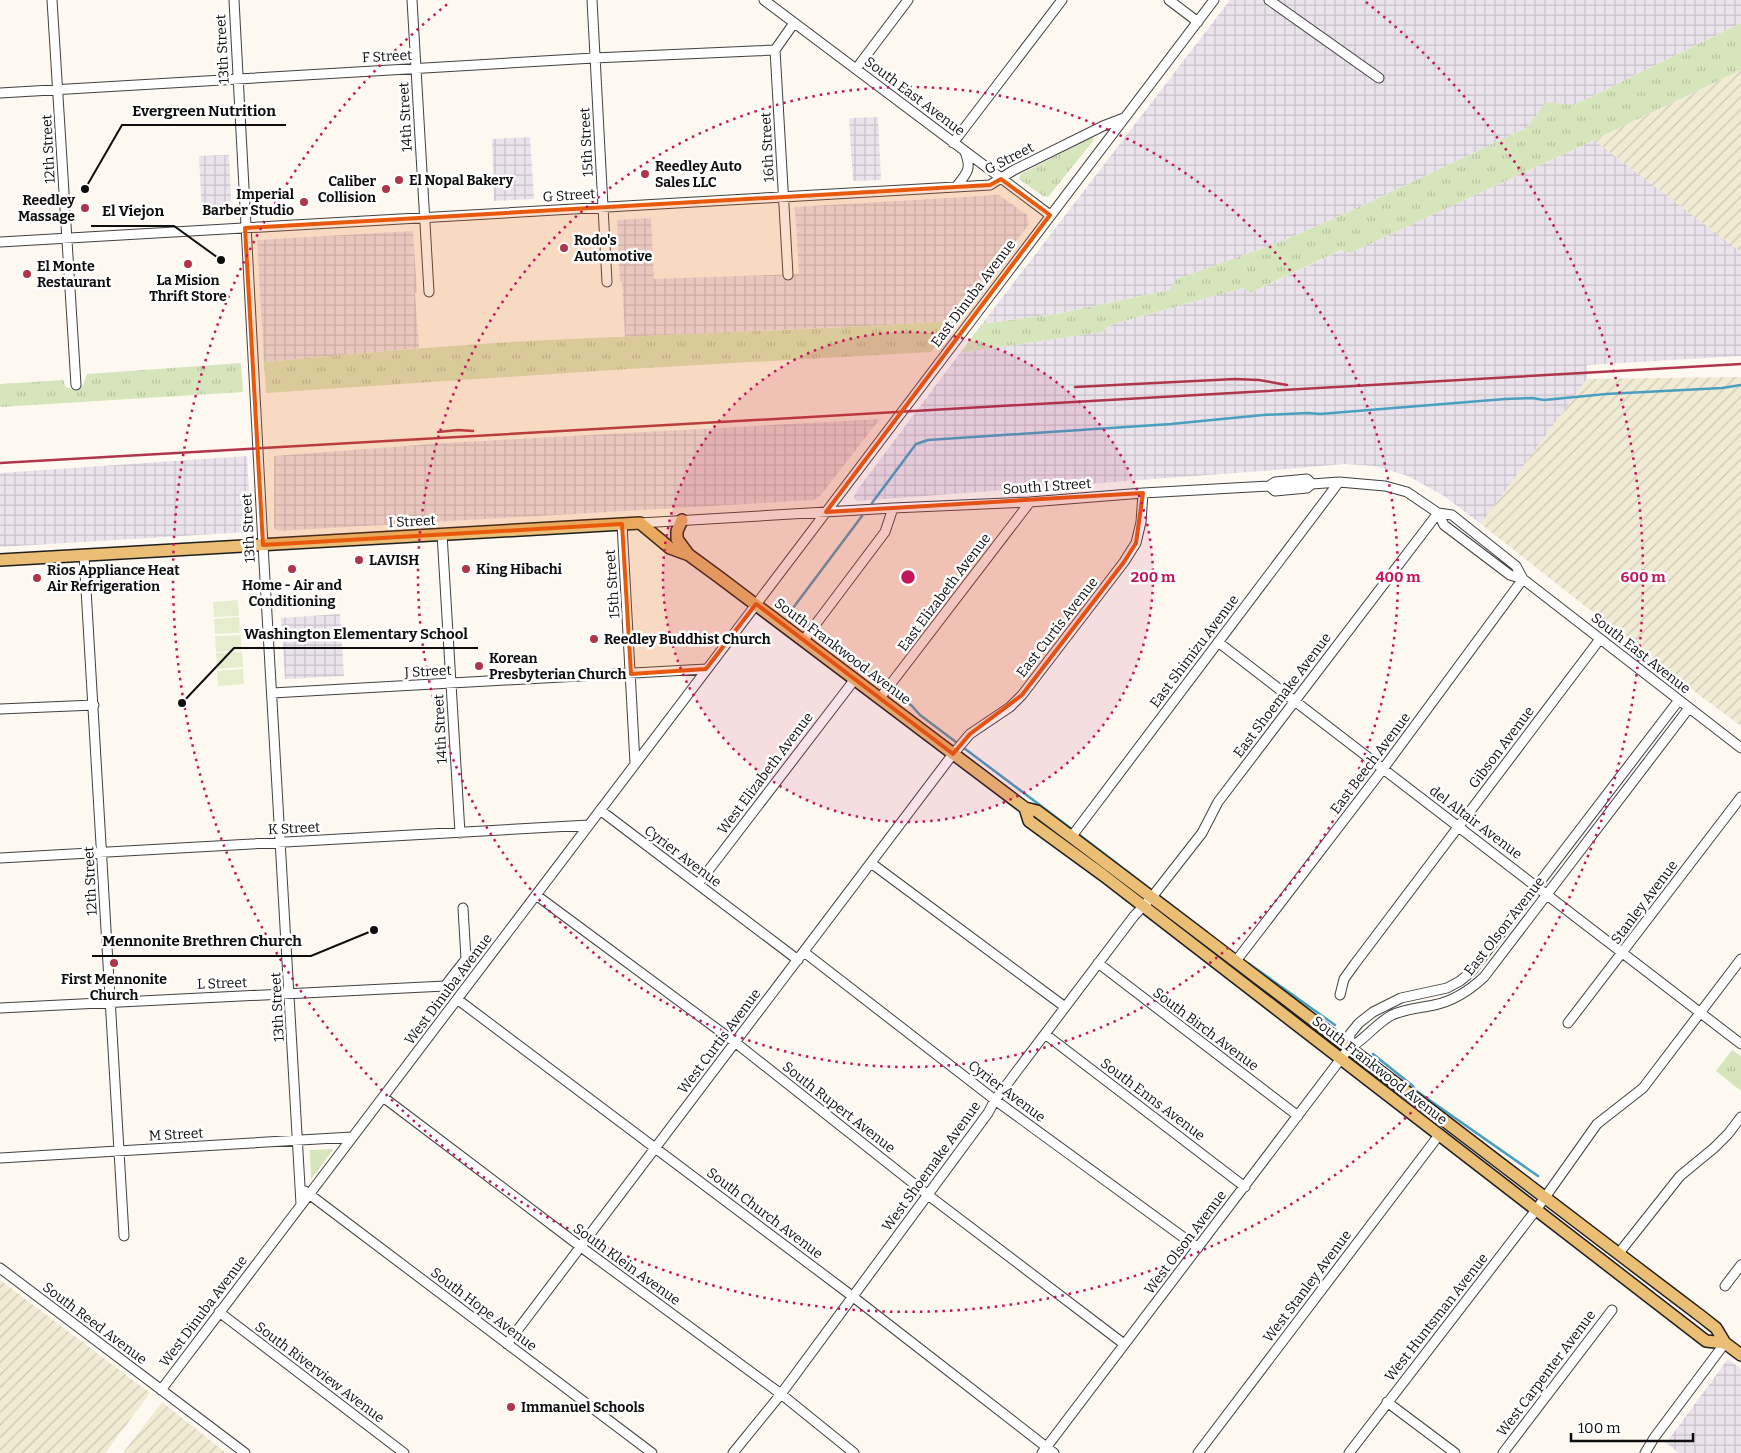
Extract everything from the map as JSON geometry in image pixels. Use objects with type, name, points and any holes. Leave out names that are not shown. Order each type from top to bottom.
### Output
[{"type":"main road","points":[[682,520],[677,531],[677,539],[690,555]]},
{"type":"main road","name":"I Street","points":[[0,560],[640,523]]},
{"type":"main road","name":"South Frankwood Avenue","points":[[640,523],[670,548],[690,555],[1025,808],[1037,810],[1072,836],[1702,1317],[1716,1328],[1725,1344]]},
{"type":"main road","name":"South Frankwood Avenue","points":[[1025,808],[1029,821],[1143,906],[1706,1341],[1725,1344],[1741,1355]]},
{"type":"street","name":"12th Street","points":[[52,0],[76,385]]},
{"type":"street","name":"13th Street","points":[[234,0],[245,228],[301,1204]]},
{"type":"street","name":"14th Street","points":[[412,0],[429,292]]},
{"type":"street","name":"15th Street","points":[[592,0],[607,282]]},
{"type":"street","name":"South East Avenue","points":[[764,0],[1050,215]]},
{"type":"street","points":[[856,68],[908,0]]},
{"type":"street","points":[[953,143],[1062,0]]},
{"type":"street","points":[[1170,0],[1198,22]]},
{"type":"street","name":"East Dinuba Avenue","points":[[756,604],[1214,0]]},
{"type":"street","points":[[1269,0],[1379,78]]},
{"type":"street","points":[[775,50],[794,23]]},
{"type":"street","name":"F Street","points":[[0,93],[594,58],[775,50]]},
{"type":"street","name":"16th Street","points":[[775,50],[788,275]]},
{"type":"street","name":"G Street","points":[[0,242],[990,185],[1014,170],[1103,126],[1124,118]]},
{"type":"street","points":[[956,187],[967,174],[969,168],[965,151]]},
{"type":"street","name":"South I Street","points":[[826,512],[1030,502],[1269,486],[1275,491],[1307,488],[1312,484],[1339,482],[1385,486],[1407,492],[1438,513]]},
{"type":"street","name":"East Shimizu Avenue","points":[[1072,836],[1339,482]]},
{"type":"street","name":"East Curtis Avenue","points":[[953,754],[970,734],[1010,707],[1022,695],[1124,562],[1136,543],[1141,522],[1143,493]]},
{"type":"street","name":"East Elizabeth Avenue","points":[[880,698],[1030,502]]},
{"type":"street","points":[[803,641],[885,532],[893,508]]},
{"type":"street","name":"I Street","points":[[640,523],[826,512]]},
{"type":"street","name":"South East Avenue","points":[[1438,513],[1444,526],[1510,575],[1524,579],[1741,748]]},
{"type":"street","name":"East Shoemake Avenue","points":[[1152,897],[1202,833],[1218,802],[1438,513]]},
{"type":"street","name":"15th Street","points":[[622,524],[635,763]]},
{"type":"street","name":"14th Street","points":[[442,534],[460,833]]},
{"type":"street","name":"12th Street","points":[[84,555],[124,1236]]},
{"type":"street","name":"East Beech Avenue","points":[[1236,961],[1383,769],[1524,579]]},
{"type":"street","name":"West Dinuba Avenue","points":[[160,1390],[756,604]]},
{"type":"street","name":"Gibson Avenue","points":[[1340,995],[1344,979],[1354,965],[1600,639]]},
{"type":"street","name":"del Altair Avenue","points":[[1218,642],[1741,1044]]},
{"type":"street","name":"J Street","points":[[272,693],[706,670]]},
{"type":"street","name":"West Elizabeth Avenue","points":[[698,884],[855,678]]},
{"type":"street","name":"East Olson Avenue","points":[[1349,1048],[1350,1034],[1359,1023],[1373,1012],[1401,998],[1447,988],[1471,972],[1679,700]]},
{"type":"street","points":[[0,709],[94,705]]},
{"type":"street","name":"East Olson Avenue","points":[[1349,1048],[1359,1043],[1372,1028],[1393,1014],[1450,1001],[1461,996],[1492,968],[1689,708]]},
{"type":"street","name":"West Curtis Avenue","points":[[508,1344],[953,754]]},
{"type":"street","name":"Stanley Avenue","points":[[1568,1023],[1741,797]]},
{"type":"street","name":"Cyrier Avenue","points":[[600,810],[698,884],[801,956],[1198,1248]]},
{"type":"street","name":"K Street","points":[[0,858],[589,825]]},
{"type":"street","points":[[871,863],[1065,1007]]},
{"type":"street","name":"South Rupert Avenue","points":[[536,895],[736,1043],[928,1195],[1124,1344]]},
{"type":"street","name":"West Shoemake Avenue","points":[[733,1453],[781,1394],[988,1113],[995,1100],[1098,963],[1134,916],[1152,897]]},
{"type":"street","name":"L Street","points":[[0,1008],[111,1001],[445,986],[464,962],[466,956],[463,908]]},
{"type":"street","name":"West Huntsman Avenue","points":[[1349,1453],[1536,1210],[1597,1124],[1643,1088],[1741,959]]},
{"type":"street","name":"South Birch Avenue","points":[[1098,963],[1298,1116]]},
{"type":"street","name":"South Church Avenue","points":[[457,999],[852,1296],[1044,1450],[1054,1453]]},
{"type":"street","name":"South Enns Avenue","points":[[1045,1034],[1245,1187]]},
{"type":"street","name":"West Olson Avenue","points":[[1044,1450],[1349,1048]]},
{"type":"street","name":"South Klein Avenue","points":[[383,1097],[581,1247],[781,1394],[854,1453]]},
{"type":"street","points":[[1618,1253],[1680,1176],[1714,1148],[1741,1117]]},
{"type":"street","name":"West Stanley Avenue","points":[[1198,1453],[1438,1135]]},
{"type":"street","name":"M Street","points":[[0,1158],[352,1137]]},
{"type":"street","name":"South Hope Avenue","points":[[301,1188],[652,1453]]},
{"type":"street","points":[[1725,1286],[1741,1265]]},
{"type":"street","name":"South Reed Avenue","points":[[0,1268],[244,1453]]},
{"type":"street","name":"West Carpenter Avenue","points":[[1503,1453],[1612,1310]]},
{"type":"street","name":"South Riverview Avenue","points":[[219,1312],[404,1453]]},
{"type":"street","points":[[1645,1453],[1654,1438],[1725,1344]]},
{"type":"street","points":[[1387,1402],[1455,1453]]},
{"type":"highlighted area","points":[[1001,179],[1050,215],[826,512],[1143,493],[1136,543],[1124,562],[1022,695],[970,734],[953,754],[756,604],[706,669],[631,674],[622,524],[263,545],[245,228],[990,185]]},
{"type":"shaded area","points":[[1230,0],[1741,0],[1741,23],[1574,105],[1547,103],[1526,128],[1344,214],[1280,242],[1178,279],[1169,290],[1061,313],[982,324]]},
{"type":"shaded area","points":[[1741,70],[1741,252],[1594,140]]},
{"type":"shaded area","points":[[878,117],[881,180],[853,181],[849,118]]},
{"type":"shaded area","points":[[530,137],[534,199],[494,201],[492,139]]},
{"type":"shaded area","points":[[1594,140],[1741,252],[1741,356],[1587,365],[1587,379],[1481,524],[1444,496],[1408,476],[1375,466],[1344,464],[857,501],[854,497],[858,489],[960,353],[1102,332],[1110,325],[1243,288],[1250,293],[1342,250],[1350,253]]},
{"type":"shaded area","points":[[229,155],[232,216],[202,218],[199,156]]},
{"type":"shaded area","points":[[999,195],[1027,215],[1029,224],[955,321],[625,337],[617,220],[651,218],[654,279],[799,274],[795,207]]},
{"type":"shaded area","points":[[413,231],[419,348],[264,362],[257,240]]},
{"type":"shaded area","points":[[1741,377],[1741,726],[1679,680],[1481,524],[1587,379]]},
{"type":"shaded area","points":[[880,419],[820,496],[814,500],[278,531],[274,528],[274,456],[445,443]]},
{"type":"shaded area","points":[[247,456],[251,529],[248,532],[0,547],[0,473]]},
{"type":"shaded area","points":[[340,614],[344,676],[285,679],[281,618]]},
{"type":"shaded area","points":[[0,1280],[150,1393],[105,1453],[0,1453]]},
{"type":"shaded area","points":[[1728,1359],[1741,1369],[1741,1453],[1679,1453],[1666,1443]]},
{"type":"shaded area","points":[[162,1402],[226,1453],[123,1453]]},
{"type":"green space","points":[[1741,23],[1741,70],[1350,253],[1341,250],[1250,293],[1243,288],[1110,325],[1102,332],[960,353],[982,324],[1061,313],[1169,290],[1177,279],[1280,242],[1344,214],[1526,128],[1546,102],[1574,105]]},
{"type":"green space","points":[[1092,137],[1094,140],[1048,197],[1043,196],[1019,179],[1021,174]]},
{"type":"green space","points":[[955,321],[931,352],[628,369],[266,393],[264,362],[528,341]]},
{"type":"green space","points":[[241,363],[243,392],[0,407],[0,384],[63,380],[66,387],[75,390],[83,385],[87,374]]},
{"type":"green space","points":[[238,600],[239,616],[214,617],[213,602]]},
{"type":"green space","points":[[239,617],[240,633],[215,634],[214,619]]},
{"type":"green space","points":[[241,635],[241,650],[216,652],[215,636]]},
{"type":"green space","points":[[242,652],[243,667],[217,669],[216,653]]},
{"type":"green space","points":[[243,669],[244,684],[218,686],[217,671]]},
{"type":"green space","points":[[1732,1050],[1741,1056],[1741,1091],[1716,1071]]},
{"type":"green space","points":[[310,1150],[333,1150],[311,1179]]},
{"type":"waterway","points":[[872,503],[916,444],[928,440],[1171,424],[1263,415],[1320,414],[1505,399],[1532,398],[1544,400],[1606,394],[1722,388],[1741,385]]},
{"type":"waterway","points":[[793,614],[793,608],[862,516]]},
{"type":"waterway","points":[[828,642],[912,706],[920,715],[1073,830]]},
{"type":"waterway","points":[[1077,833],[1208,933]]},
{"type":"waterway","points":[[1248,963],[1335,1025]]},
{"type":"waterway","points":[[1373,1054],[1413,1086],[1415,1090],[1538,1176]]},
{"type":"railway","points":[[0,463],[1741,364]]},
{"type":"railway","points":[[1075,387],[1235,379],[1259,380],[1287,385]]},
{"type":"railway","points":[[438,432],[473,431]]},
{"type":"place","name":"Reedley Auto Sales LLC","points":[[645,174]]},
{"type":"place","name":"El Nopal Bakery","points":[[399,180]]},
{"type":"place","name":"Evergreen Nutrition","points":[[85,189]]},
{"type":"place","name":"Caliber Collision","points":[[386,189]]},
{"type":"place","name":"Imperial Barber Studio","points":[[304,202]]},
{"type":"place","name":"Reedley Massage","points":[[85,208]]},
{"type":"place","name":"Rodo's Automotive","points":[[564,248]]},
{"type":"place","name":"El Viejon","points":[[221,260]]},
{"type":"place","name":"La Mision Thrift Store","points":[[188,264]]},
{"type":"place","name":"El Monte Restaurant","points":[[27,274]]},
{"type":"place","name":"LAVISH","points":[[359,560]]},
{"type":"place","name":"Home - Air and Conditioning","points":[[292,569]]},
{"type":"place","name":"King Hibachi","points":[[466,569]]},
{"type":"place","name":"Rios Appliance Heat Air Refrigeration","points":[[37,578]]},
{"type":"place","name":"Reedley Buddhist Church","points":[[594,639]]},
{"type":"place","name":"Korean Presbyterian Church","points":[[479,666]]},
{"type":"place","name":"Washington Elementary School","points":[[182,703]]},
{"type":"place","name":"Mennonite Brethren Church","points":[[374,930]]},
{"type":"place","name":"First Mennonite Church","points":[[114,963]]},
{"type":"place","name":"Immanuel Schools","points":[[511,1407]]}]
